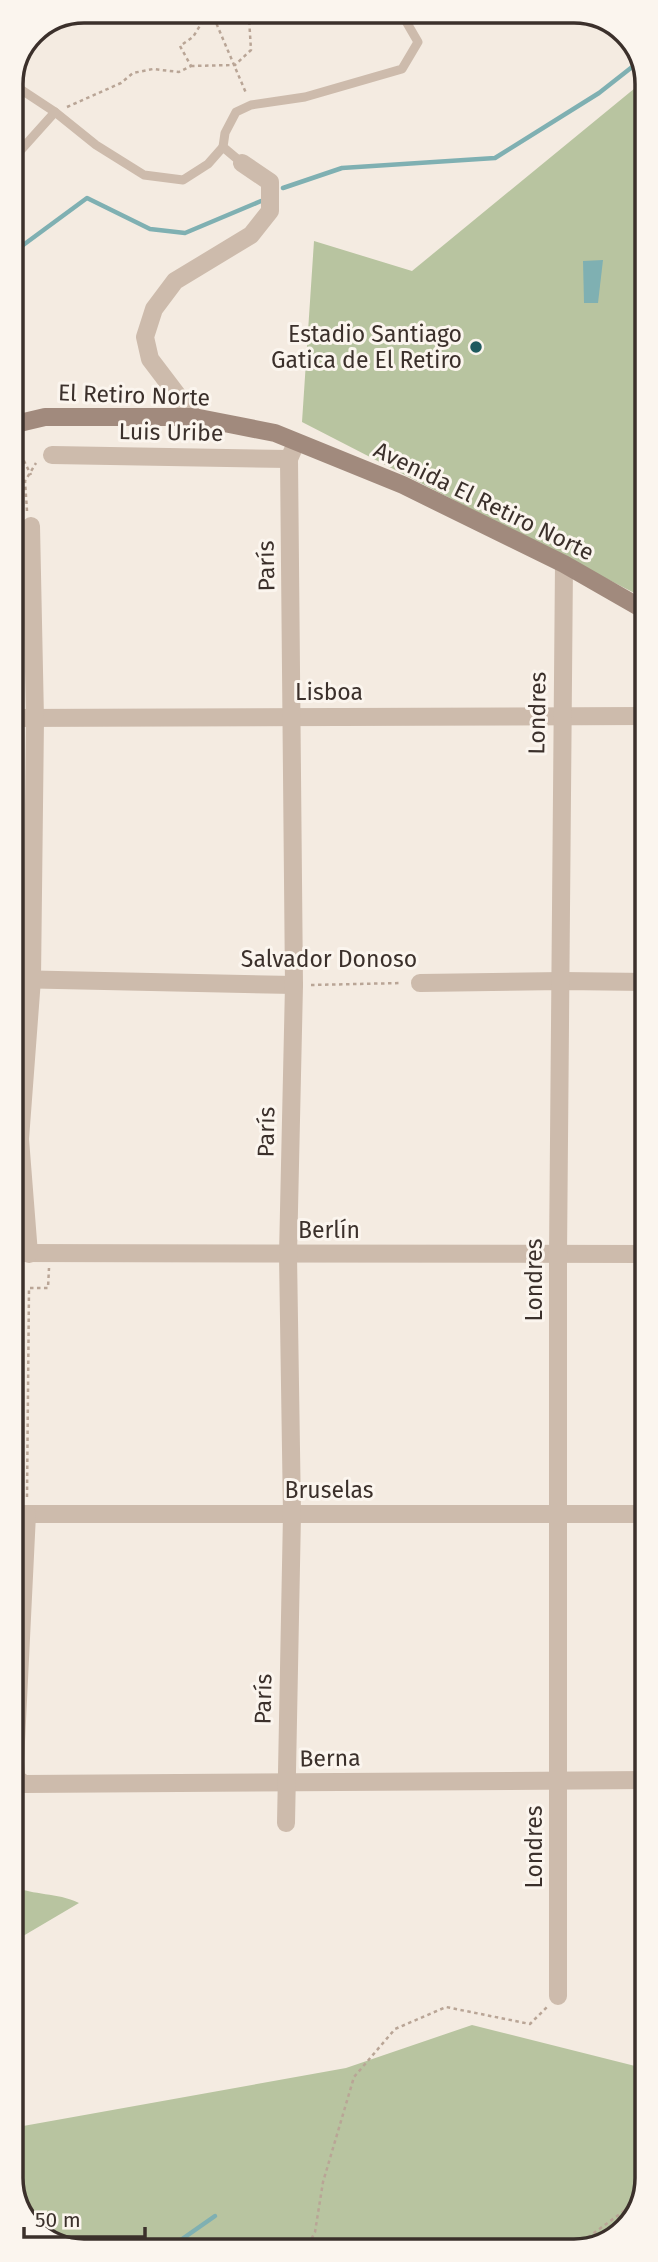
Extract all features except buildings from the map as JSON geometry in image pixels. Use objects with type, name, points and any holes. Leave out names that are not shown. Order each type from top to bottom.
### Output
[{"type":"street","points":[[194,417],[150,359],[145,337],[154,309],[175,281],[251,235],[270,211],[270,182],[242,163]]},
{"type":"street","name":"El Retiro Norte","points":[[23,422],[45,417],[194,417],[275,433],[293,451]]},
{"type":"street","name":"Luis Uribe","points":[[52,455],[293,451]]},
{"type":"street","name":"Avenida El Retiro Norte","points":[[293,451],[403,485],[564,564],[635,605]]},
{"type":"street","name":"París","points":[[286,1823],[292,1514],[288,1255],[294,985],[293,451]]},
{"type":"street","points":[[23,1099],[32,979],[35,719],[32,526]]},
{"type":"street","name":"Londres","points":[[558,1997],[558,1255],[564,564]]},
{"type":"street","name":"Lisboa","points":[[23,718],[635,716]]},
{"type":"street","name":"Salvador Donoso","points":[[23,979],[294,985]]},
{"type":"street","name":"Salvador Donoso","points":[[420,983],[635,982]]},
{"type":"street","name":"Berlín","points":[[23,1253],[635,1254]]},
{"type":"street","name":"Bruselas","points":[[23,1514],[635,1514]]},
{"type":"street","name":"Berna","points":[[23,1784],[635,1780]]},
{"type":"lane","points":[[23,91],[96,145],[144,175],[183,180],[208,164],[223,146],[225,133],[236,112],[251,105],[305,97],[402,69],[418,42],[407,23]]},
{"type":"lane","points":[[23,148],[55,113]]},
{"type":"lane","points":[[223,146],[242,163]]},
{"type":"path","points":[[191,66],[180,46],[193,37],[202,23]]},
{"type":"path","points":[[216,23],[251,105]]},
{"type":"path","points":[[55,113],[121,82],[133,73],[153,69],[179,72],[191,66],[235,65],[251,50],[249,23]]},
{"type":"path","points":[[23,458],[31,475],[25,481],[28,522],[32,526]]},
{"type":"path","name":"Salvador Donoso","points":[[294,985],[420,983]]},
{"type":"path","points":[[23,1424],[29,1288],[48,1288],[49,1254]]},
{"type":"path","points":[[311,2239],[315,2232],[323,2182],[354,2077],[396,2029],[446,2007],[530,2024],[558,1997]]},
{"type":"path","points":[[588,2237],[627,2208]]},
{"type":"green space","name":"Estadio Santiago Gatica de El Retiro","points":[[635,88],[635,593],[302,422],[314,241],[412,271]]},
{"type":"green space","points":[[23,1889],[79,1903],[23,1936]]},
{"type":"green space","points":[[472,2025],[635,2066],[635,2178],[631,2201],[620,2218],[605,2231],[574,2239],[80,2239],[61,2235],[50,2229],[38,2218],[27,2201],[23,2178],[23,2126],[346,2068]]},
{"type":"water","points":[[603,260],[598,303],[584,303],[583,261]]},
{"type":"waterway","points":[[283,188],[342,168],[495,158],[599,93],[633,67]]},
{"type":"waterway","points":[[23,245],[87,198],[150,229],[185,233],[261,201]]},
{"type":"waterway","points":[[182,2239],[215,2216]]},
{"type":"place","name":"Estadio Santiago Gatica de El Retiro","points":[[476,347]]}]
